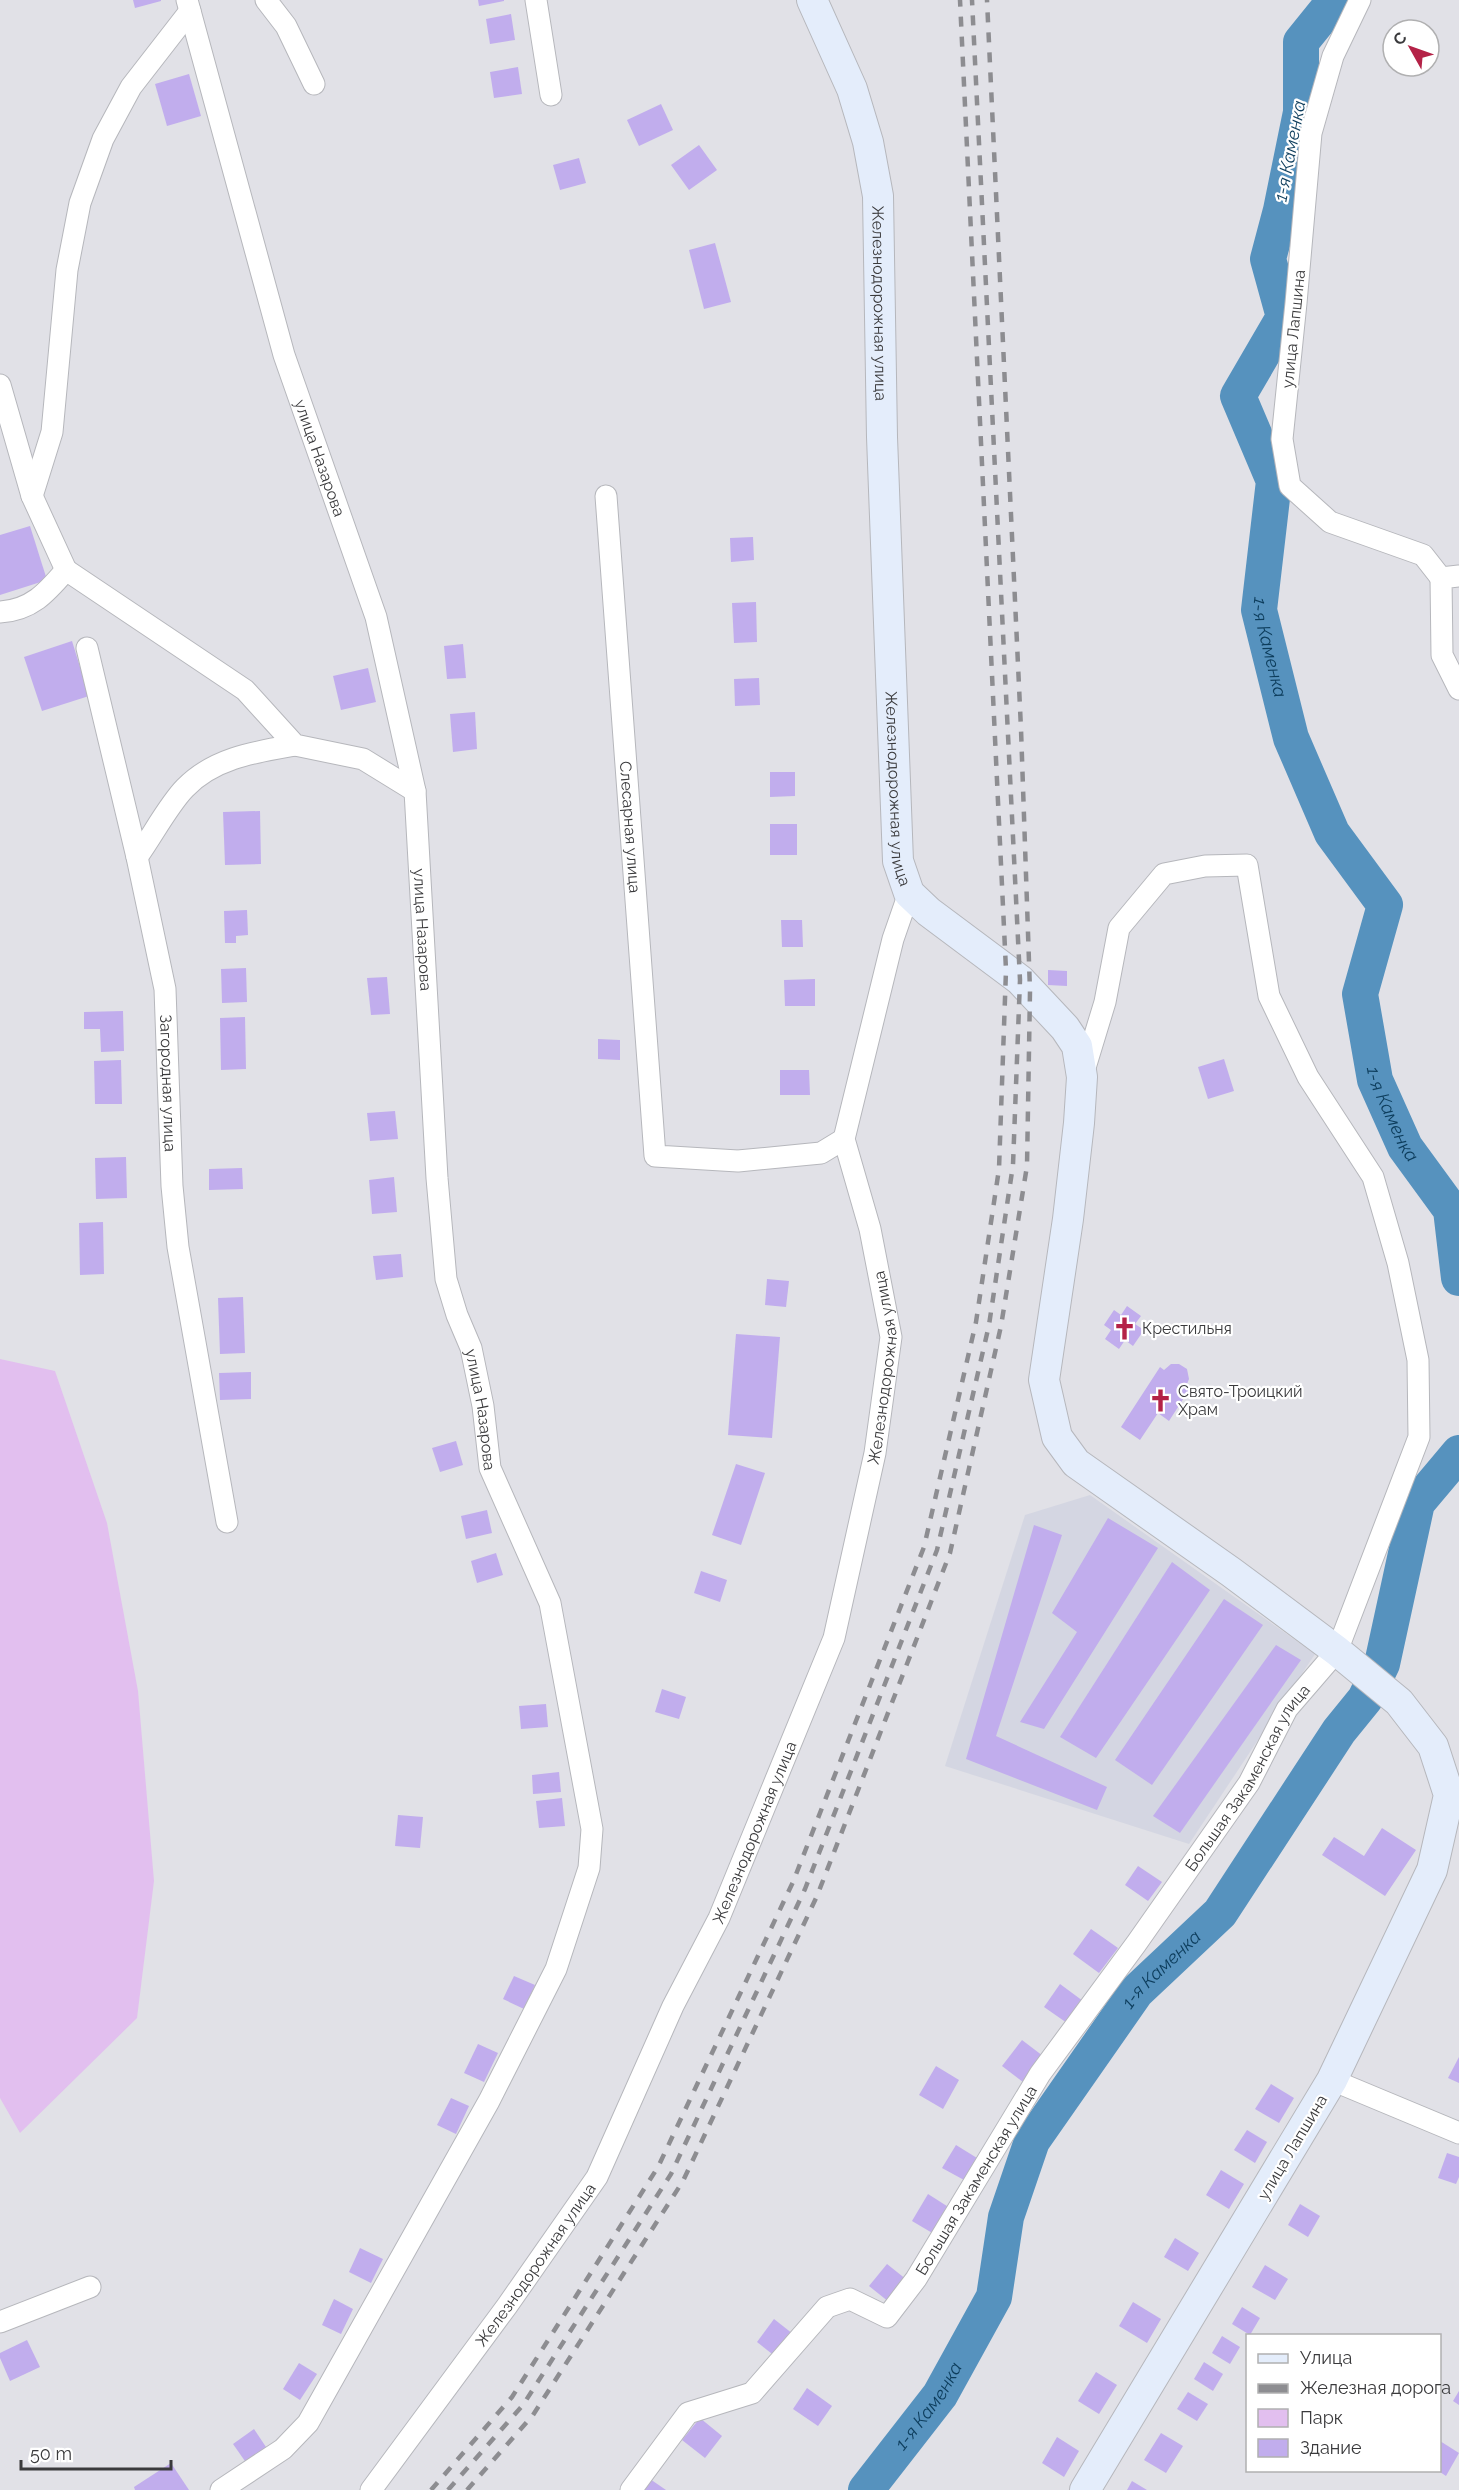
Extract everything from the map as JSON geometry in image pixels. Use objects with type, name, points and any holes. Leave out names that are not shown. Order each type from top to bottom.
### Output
[{"type":"street","points":[[266,0],[286,26],[314,84]]},
{"type":"street","points":[[536,0],[551,95]]},
{"type":"street","name":"Железнодорожная улица","points":[[371,2490],[507,2306],[597,2177],[673,2006],[719,1918],[834,1638],[875,1453],[891,1337],[870,1229],[844,1139],[893,939],[909,893],[898,861],[882,437],[878,196],[868,142],[852,89],[812,0]]},
{"type":"street","name":"улица Лапшина","points":[[1360,0],[1333,56],[1311,133],[1282,439],[1290,486],[1330,522],[1423,555],[1450,577],[1442,655],[1459,689]]},
{"type":"street","points":[[33,496],[52,432],[67,270],[80,203],[103,139],[131,87],[189,6]]},
{"type":"street","name":"улица Назарова","points":[[189,6],[284,355],[376,617],[415,791],[437,1178],[446,1279],[457,1315],[471,1348],[483,1406],[490,1468],[550,1603],[592,1829],[589,1868],[556,1970],[489,2101],[329,2388],[308,2423],[283,2449],[221,2490]]},
{"type":"street","points":[[0,386],[33,496],[66,570],[245,690],[295,745]]},
{"type":"street","name":"Слесарная улица","points":[[606,495],[655,1156],[738,1161],[821,1153],[844,1139]]},
{"type":"street","points":[[0,612],[14,611],[44,596],[66,570]]},
{"type":"street","name":"Загородная улица","points":[[87,648],[137,857],[165,989],[172,1186],[178,1247],[227,1522]]},
{"type":"street","points":[[137,857],[185,788],[214,767],[243,754],[295,745],[363,759],[415,791]]},
{"type":"street","name":"Большая Закаменская улица","points":[[631,2490],[688,2413],[752,2393],[828,2307],[850,2299],[886,2318],[916,2279],[1040,2074],[1136,1944],[1249,1783],[1287,1709],[1337,1651],[1419,1437],[1418,1360],[1398,1263],[1373,1177],[1308,1077],[1269,996],[1247,866],[1204,866],[1164,874],[1119,927],[1105,1002],[1082,1077]]},
{"type":"street","points":[[909,893],[929,912],[1020,980],[1065,1028],[1077,1046],[1082,1077],[1068,1219],[1044,1380],[1057,1437],[1076,1463],[1179,1534],[1337,1651],[1399,1702],[1433,1746],[1454,1791]]},
{"type":"street","name":"улица Лапшина","points":[[1085,2490],[1332,2080],[1432,1870],[1454,1791]]},
{"type":"street","points":[[1332,2080],[1459,2133]]},
{"type":"street","points":[[0,2322],[90,2287]]},
{"type":"shaded area","points":[[1090,1495],[1315,1654],[1189,1844],[945,1766],[1025,1515]]},
{"type":"green space","points":[[0,1359],[55,1371],[107,1523],[138,1691],[154,1881],[137,2018],[20,2133],[0,2098]]},
{"type":"building","points":[[133,0],[161,0],[161,1],[135,8]]},
{"type":"building","points":[[478,0],[504,0],[504,1],[479,6]]},
{"type":"building","points":[[511,14],[515,40],[490,44],[486,19]]},
{"type":"building","points":[[518,67],[522,94],[494,98],[490,72]]},
{"type":"building","points":[[189,74],[201,116],[167,126],[155,84]]},
{"type":"building","points":[[661,104],[673,130],[639,146],[627,120]]},
{"type":"building","points":[[699,145],[717,170],[689,190],[671,165]]},
{"type":"building","points":[[579,158],[586,183],[560,190],[553,165]]},
{"type":"building","points":[[715,243],[731,302],[704,309],[689,250]]},
{"type":"building","points":[[30,526],[47,580],[0,595],[0,535]]},
{"type":"building","points":[[753,537],[754,560],[731,562],[730,538]]},
{"type":"building","points":[[756,602],[757,642],[734,643],[732,603]]},
{"type":"building","points":[[72,641],[89,696],[42,711],[24,657]]},
{"type":"building","points":[[463,644],[466,678],[447,679],[444,646]]},
{"type":"building","points":[[368,668],[376,702],[341,710],[333,676]]},
{"type":"building","points":[[759,678],[760,705],[735,706],[734,679]]},
{"type":"building","points":[[475,712],[477,749],[453,752],[450,714]]},
{"type":"building","points":[[770,772],[795,772],[795,796],[770,797]]},
{"type":"building","points":[[260,811],[261,864],[225,865],[223,812]]},
{"type":"building","points":[[770,824],[797,824],[797,855],[770,855]]},
{"type":"building","points":[[247,910],[248,935],[236,936],[236,943],[225,943],[224,911]]},
{"type":"building","points":[[781,920],[802,920],[803,947],[782,947]]},
{"type":"building","points":[[246,968],[247,1002],[222,1003],[221,969]]},
{"type":"building","points":[[1048,970],[1067,971],[1067,986],[1048,985]]},
{"type":"building","points":[[387,977],[390,1014],[371,1015],[367,978]]},
{"type":"building","points":[[815,979],[815,1006],[785,1006],[784,980]]},
{"type":"building","points":[[123,1011],[124,1051],[101,1052],[100,1029],[84,1029],[84,1012]]},
{"type":"building","points":[[245,1017],[246,1069],[221,1070],[220,1018]]},
{"type":"building","points":[[598,1039],[620,1040],[620,1060],[598,1059]]},
{"type":"building","points":[[1224,1059],[1234,1091],[1208,1099],[1198,1067]]},
{"type":"building","points":[[121,1060],[122,1104],[95,1104],[94,1061]]},
{"type":"building","points":[[780,1070],[809,1070],[810,1095],[780,1095]]},
{"type":"building","points":[[395,1111],[398,1139],[370,1141],[367,1113]]},
{"type":"building","points":[[126,1157],[127,1198],[96,1199],[95,1158]]},
{"type":"building","points":[[242,1168],[243,1189],[209,1190],[209,1169]]},
{"type":"building","points":[[394,1177],[397,1212],[372,1214],[369,1180]]},
{"type":"building","points":[[103,1222],[104,1274],[80,1275],[79,1223]]},
{"type":"building","points":[[401,1254],[403,1277],[376,1280],[373,1256]]},
{"type":"building","points":[[767,1279],[789,1281],[786,1307],[765,1305]]},
{"type":"building","points":[[243,1297],[245,1353],[220,1354],[218,1298]]},
{"type":"building","name":"Крестильня","points":[[1127,1306],[1141,1316],[1135,1324],[1144,1330],[1133,1346],[1125,1340],[1119,1349],[1105,1339],[1111,1330],[1104,1325],[1114,1310],[1121,1315]]},
{"type":"building","points":[[736,1334],[780,1337],[772,1438],[728,1435]]},
{"type":"building","name":"Свято-Троицкий Храм","points":[[1171,1364],[1179,1364],[1187,1369],[1189,1379],[1187,1384],[1191,1387],[1169,1421],[1158,1413],[1140,1440],[1121,1427],[1160,1367],[1164,1370]]},
{"type":"building","points":[[251,1372],[251,1399],[220,1400],[219,1373]]},
{"type":"building","points":[[456,1441],[463,1465],[440,1472],[432,1448]]},
{"type":"building","points":[[736,1464],[765,1473],[741,1545],[712,1535]]},
{"type":"building","points":[[487,1510],[492,1533],[466,1539],[461,1516]]},
{"type":"building","points":[[1108,1518],[1158,1548],[1044,1729],[1020,1722],[1077,1632],[1052,1613]]},
{"type":"building","points":[[1034,1525],[1062,1535],[996,1736],[1107,1787],[1097,1810],[966,1759]]},
{"type":"building","points":[[496,1553],[503,1575],[477,1583],[471,1561]]},
{"type":"building","points":[[1172,1562],[1210,1590],[1096,1758],[1060,1737]]},
{"type":"building","points":[[701,1571],[727,1580],[720,1602],[694,1593]]},
{"type":"building","points":[[1224,1599],[1263,1625],[1152,1785],[1115,1760]]},
{"type":"building","points":[[1276,1645],[1301,1660],[1180,1833],[1153,1816]]},
{"type":"building","points":[[662,1689],[686,1697],[679,1719],[655,1712]]},
{"type":"building","points":[[546,1704],[548,1727],[521,1729],[519,1706]]},
{"type":"building","points":[[559,1772],[561,1792],[533,1794],[532,1775]]},
{"type":"building","points":[[562,1798],[565,1826],[539,1828],[536,1801]]},
{"type":"building","points":[[398,1815],[423,1817],[420,1848],[395,1846]]},
{"type":"building","points":[[1382,1828],[1416,1850],[1385,1896],[1322,1855],[1334,1837],[1364,1856]]},
{"type":"building","points":[[1138,1866],[1162,1882],[1148,1901],[1125,1885]]},
{"type":"building","points":[[1091,1929],[1118,1948],[1099,1973],[1073,1954]]},
{"type":"building","points":[[514,1976],[535,1985],[524,2009],[503,1999]]},
{"type":"building","points":[[1060,1984],[1083,2001],[1067,2023],[1044,2007]]},
{"type":"building","points":[[1022,2040],[1043,2056],[1023,2082],[1002,2066]]},
{"type":"building","points":[[478,2044],[498,2053],[484,2082],[464,2073]]},
{"type":"building","points":[[1459,2057],[1459,2083],[1448,2078]]},
{"type":"building","points":[[936,2066],[959,2080],[943,2109],[919,2095]]},
{"type":"building","points":[[1271,2084],[1294,2098],[1279,2123],[1255,2109]]},
{"type":"building","points":[[451,2098],[469,2106],[456,2134],[437,2125]]},
{"type":"building","points":[[1247,2130],[1267,2142],[1255,2163],[1234,2150]]},
{"type":"building","points":[[956,2145],[977,2158],[964,2180],[942,2168]]},
{"type":"building","points":[[1447,2153],[1459,2157],[1459,2177],[1456,2184],[1438,2178]]},
{"type":"building","points":[[1221,2170],[1244,2184],[1229,2209],[1206,2195]]},
{"type":"building","points":[[928,2194],[950,2208],[934,2234],[912,2221]]},
{"type":"building","points":[[1300,2204],[1320,2216],[1308,2237],[1288,2225]]},
{"type":"building","points":[[1175,2238],[1199,2253],[1188,2271],[1164,2257]]},
{"type":"building","points":[[360,2248],[383,2259],[371,2283],[349,2272]]},
{"type":"building","points":[[887,2264],[907,2280],[889,2302],[869,2286]]},
{"type":"building","points":[[1265,2265],[1288,2279],[1275,2300],[1252,2287]]},
{"type":"building","points":[[334,2299],[353,2309],[341,2334],[322,2325]]},
{"type":"building","points":[[1133,2302],[1161,2319],[1147,2343],[1119,2326]]},
{"type":"building","points":[[1242,2307],[1260,2318],[1251,2334],[1232,2324]]},
{"type":"building","points":[[774,2319],[793,2334],[776,2357],[757,2342]]},
{"type":"building","points":[[1222,2336],[1240,2347],[1230,2364],[1212,2353]]},
{"type":"building","points":[[27,2340],[40,2367],[10,2381],[0,2353]]},
{"type":"building","points":[[1204,2362],[1223,2374],[1213,2391],[1194,2379]]},
{"type":"building","points":[[299,2363],[317,2374],[300,2400],[283,2389]]},
{"type":"building","points":[[1096,2372],[1117,2385],[1099,2414],[1078,2401]]},
{"type":"building","points":[[807,2388],[832,2406],[818,2426],[793,2409]]},
{"type":"building","points":[[1459,2391],[1459,2405],[1453,2401]]},
{"type":"building","points":[[1188,2392],[1208,2404],[1197,2421],[1177,2409]]},
{"type":"building","points":[[700,2418],[722,2436],[705,2458],[682,2440]]},
{"type":"building","points":[[254,2429],[268,2450],[247,2464],[233,2444]]},
{"type":"building","points":[[1161,2433],[1183,2446],[1166,2473],[1144,2460]]},
{"type":"building","points":[[1057,2437],[1079,2451],[1064,2477],[1042,2463]]},
{"type":"building","points":[[1441,2442],[1459,2453],[1446,2476],[1440,2472]]},
{"type":"building","points":[[171,2463],[189,2490],[135,2490],[134,2487]]},
{"type":"building","points":[[650,2479],[666,2490],[642,2490]]},
{"type":"building","points":[[1132,2481],[1147,2490],[1127,2490]]},
{"type":"waterway","name":"1-я Каменка","points":[[1335,0],[1301,42],[1301,112],[1281,210],[1268,259],[1284,317],[1238,396],[1274,481],[1259,610],[1291,738],[1332,833],[1385,905],[1360,994],[1375,1080],[1405,1147],[1451,1210],[1459,1278]]},
{"type":"waterway","name":"1-я Каменка","points":[[866,2490],[940,2395],[994,2297],[1006,2217],[1032,2141],[1136,1992],[1220,1913],[1339,1731],[1365,1699],[1382,1664],[1417,1503],[1459,1453]]},
{"type":"railway","points":[[431,2490],[512,2397],[658,2167],[793,1882],[924,1547],[976,1322],[999,1169],[1006,970],[960,0]]},
{"type":"railway","points":[[448,2490],[523,2405],[671,2174],[805,1889],[937,1550],[989,1325],[1013,1165],[1020,980],[972,0]]},
{"type":"railway","points":[[467,2490],[533,2415],[683,2181],[817,1896],[950,1553],[1001,1326],[1027,1166],[1030,991],[1021,729],[987,0]]},
{"type":"place","name":"Крестильня","points":[[1124,1328]]},
{"type":"place","name":"Свято-Троицкий Храм","points":[[1160,1400]]}]
